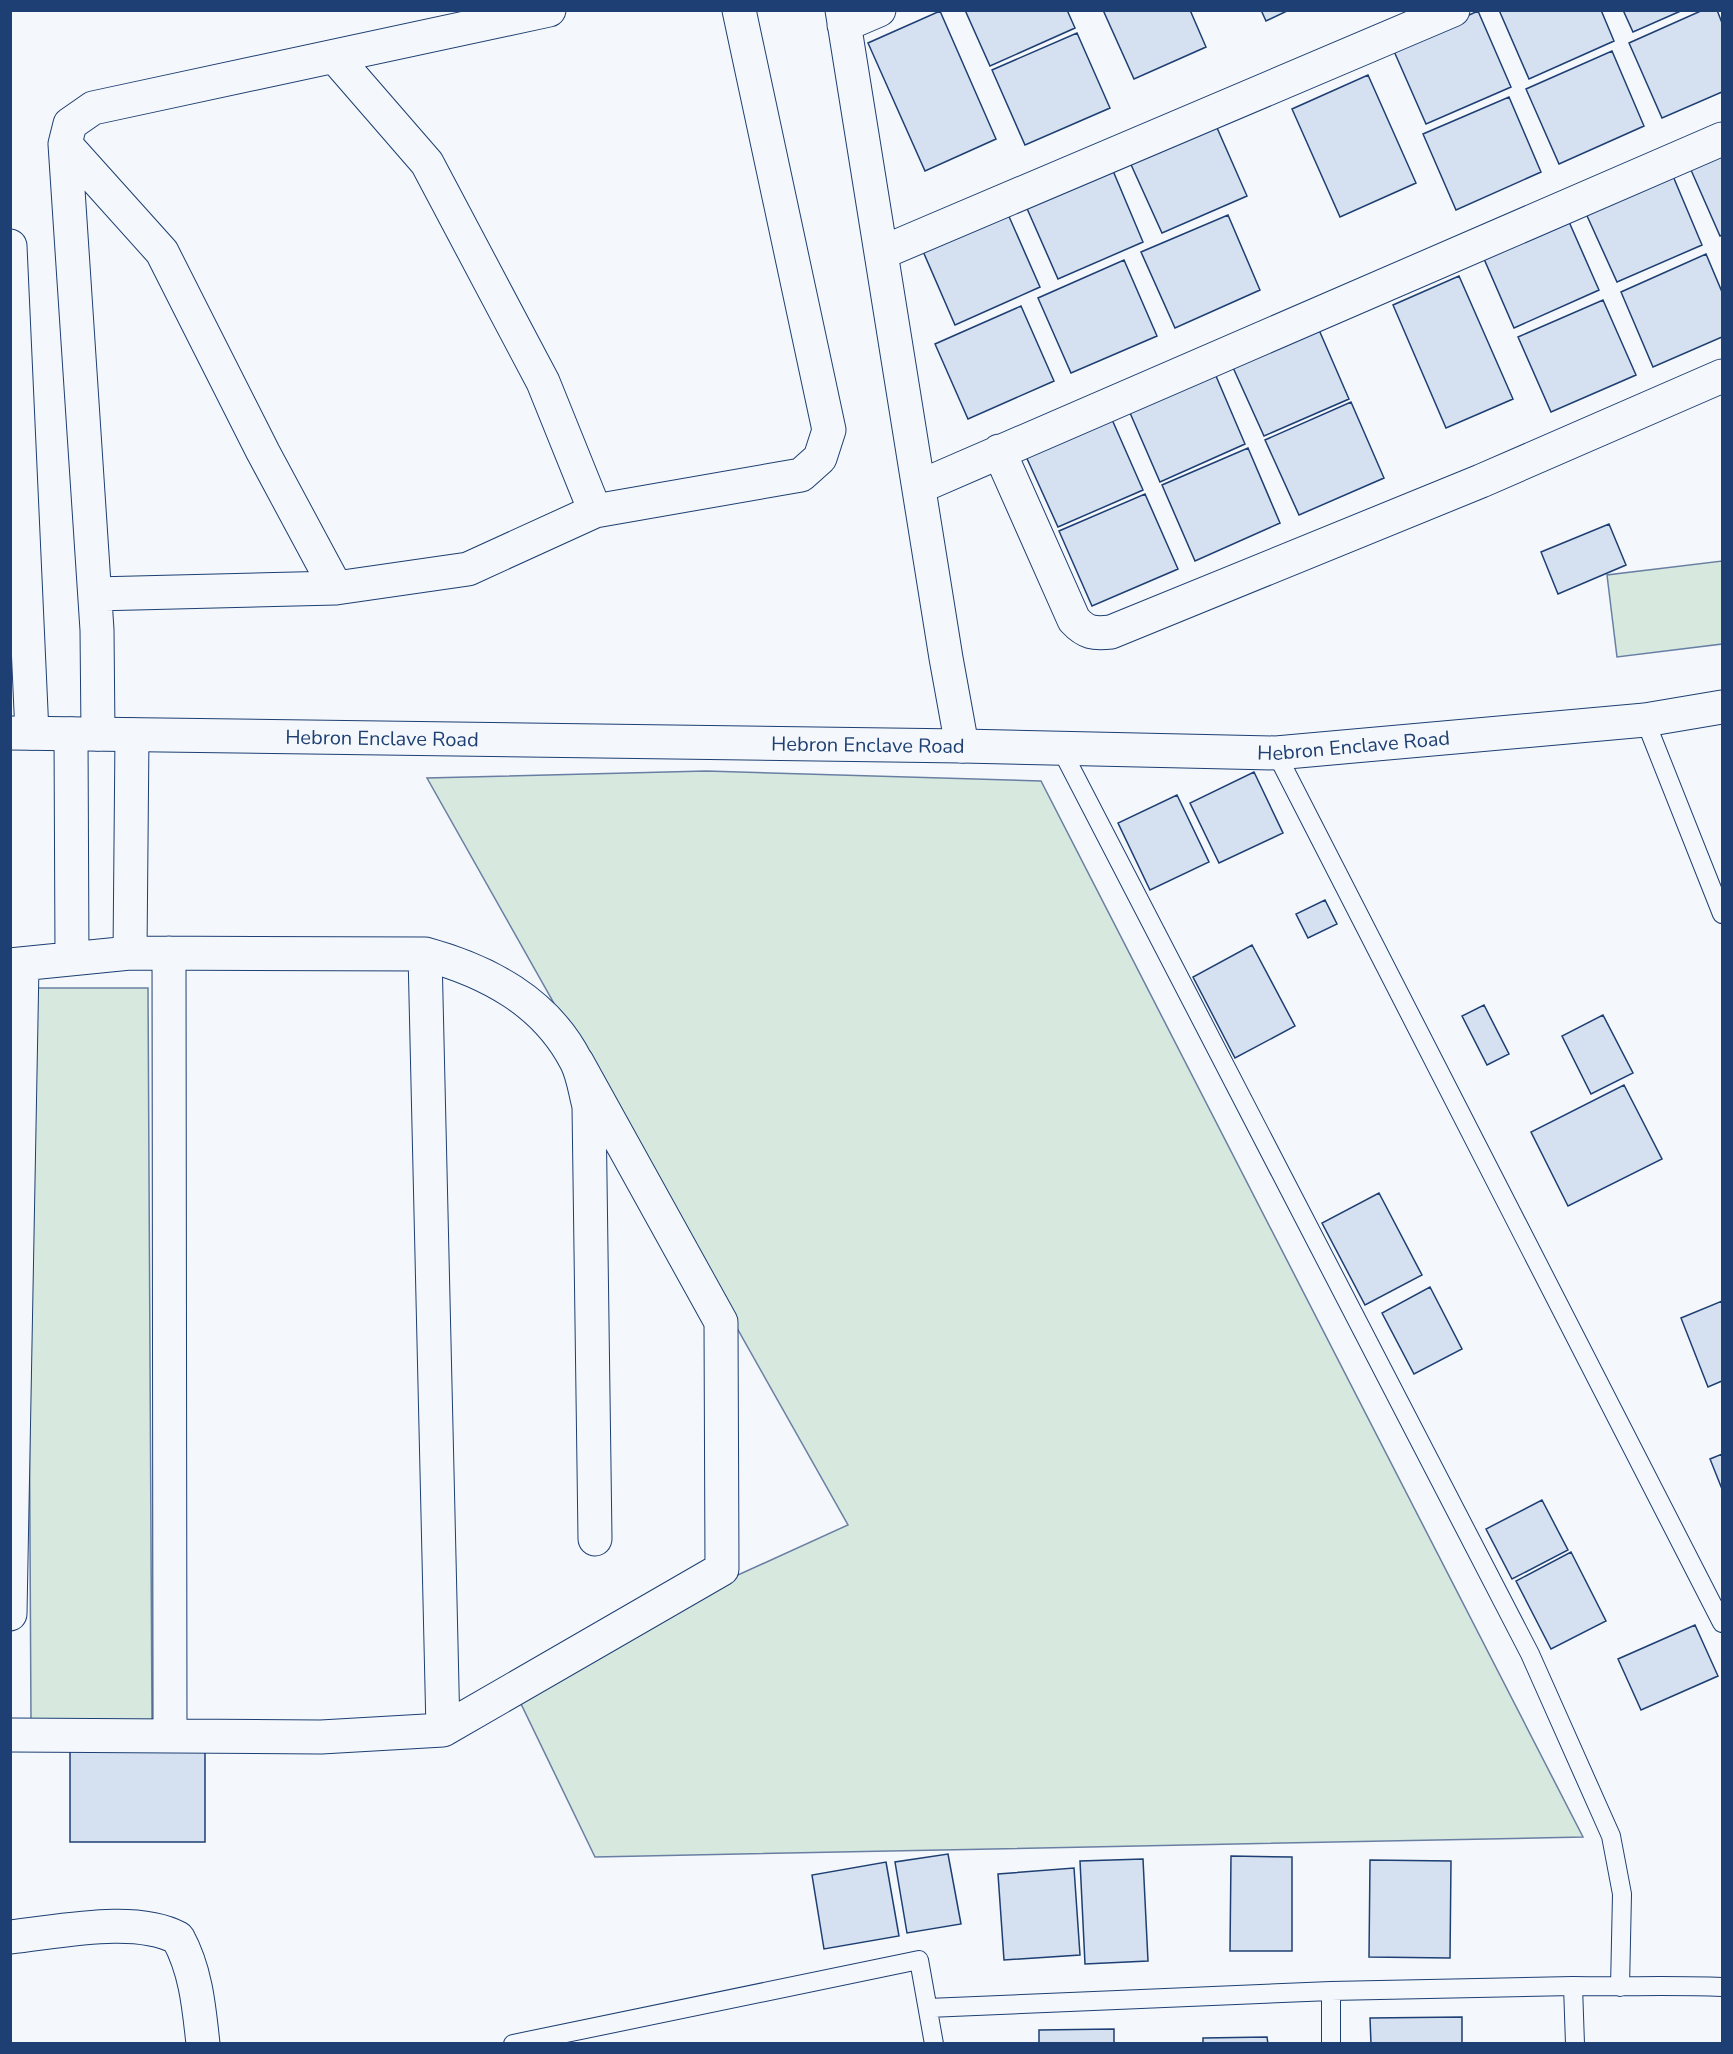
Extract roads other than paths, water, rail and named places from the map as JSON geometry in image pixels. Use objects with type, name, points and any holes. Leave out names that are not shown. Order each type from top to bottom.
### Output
[{"type":"street","points":[[72,957],[95,594],[65,144],[70,124],[93,108],[549,10]]},
{"type":"street","points":[[95,594],[336,588],[468,569],[595,511],[801,475],[820,458],[829,430],[739,10]]},
{"type":"street","points":[[879,10],[843,18],[962,746]]},
{"type":"street","points":[[881,253],[1453,10]]},
{"type":"street","points":[[335,57],[427,163],[543,382],[595,511]]},
{"type":"street","points":[[919,486],[1722,139]]},
{"type":"street","points":[[65,144],[162,252],[263,452],[336,588]]},
{"type":"street","points":[[10,246],[21,733]]},
{"type":"street","points":[[999,451],[1074,620],[1083,630],[1095,634],[1111,632],[1481,481],[1722,376]]},
{"type":"street","name":"Hebron Enclave Road","points":[[21,733],[962,746],[1276,753],[1645,720],[1722,707]]},
{"type":"street","points":[[130,953],[132,735]]},
{"type":"street","points":[[169,952],[170,1736]]},
{"type":"street","points":[[10,1614],[16,965],[72,957],[130,953],[425,954],[460,964],[494,978],[523,997],[552,1024],[577,1062],[721,1322],[722,1569],[443,1730],[321,1737],[10,1735]]},
{"type":"street","points":[[425,954],[443,1730]]},
{"type":"street","points":[[577,1062],[589,1106],[595,1539]]},
{"type":"street","points":[[10,1937],[117,1927],[150,1928],[178,1938],[189,1957],[198,1999],[203,2043]]},
{"type":"lane","points":[[1645,720],[1722,914]]},
{"type":"lane","points":[[1061,749],[1530,1653],[1611,1836],[1622,1894],[1620,1987]]},
{"type":"lane","points":[[1276,753],[1722,1623]]},
{"type":"lane","points":[[513,2043],[920,1960],[934,2043]]},
{"type":"lane","points":[[928,2008],[1331,1991],[1620,1987],[1639,1984],[1722,1987]]},
{"type":"lane","points":[[1573,1986],[1575,2043]]},
{"type":"lane","points":[[1331,1991],[1331,2043]]}]
